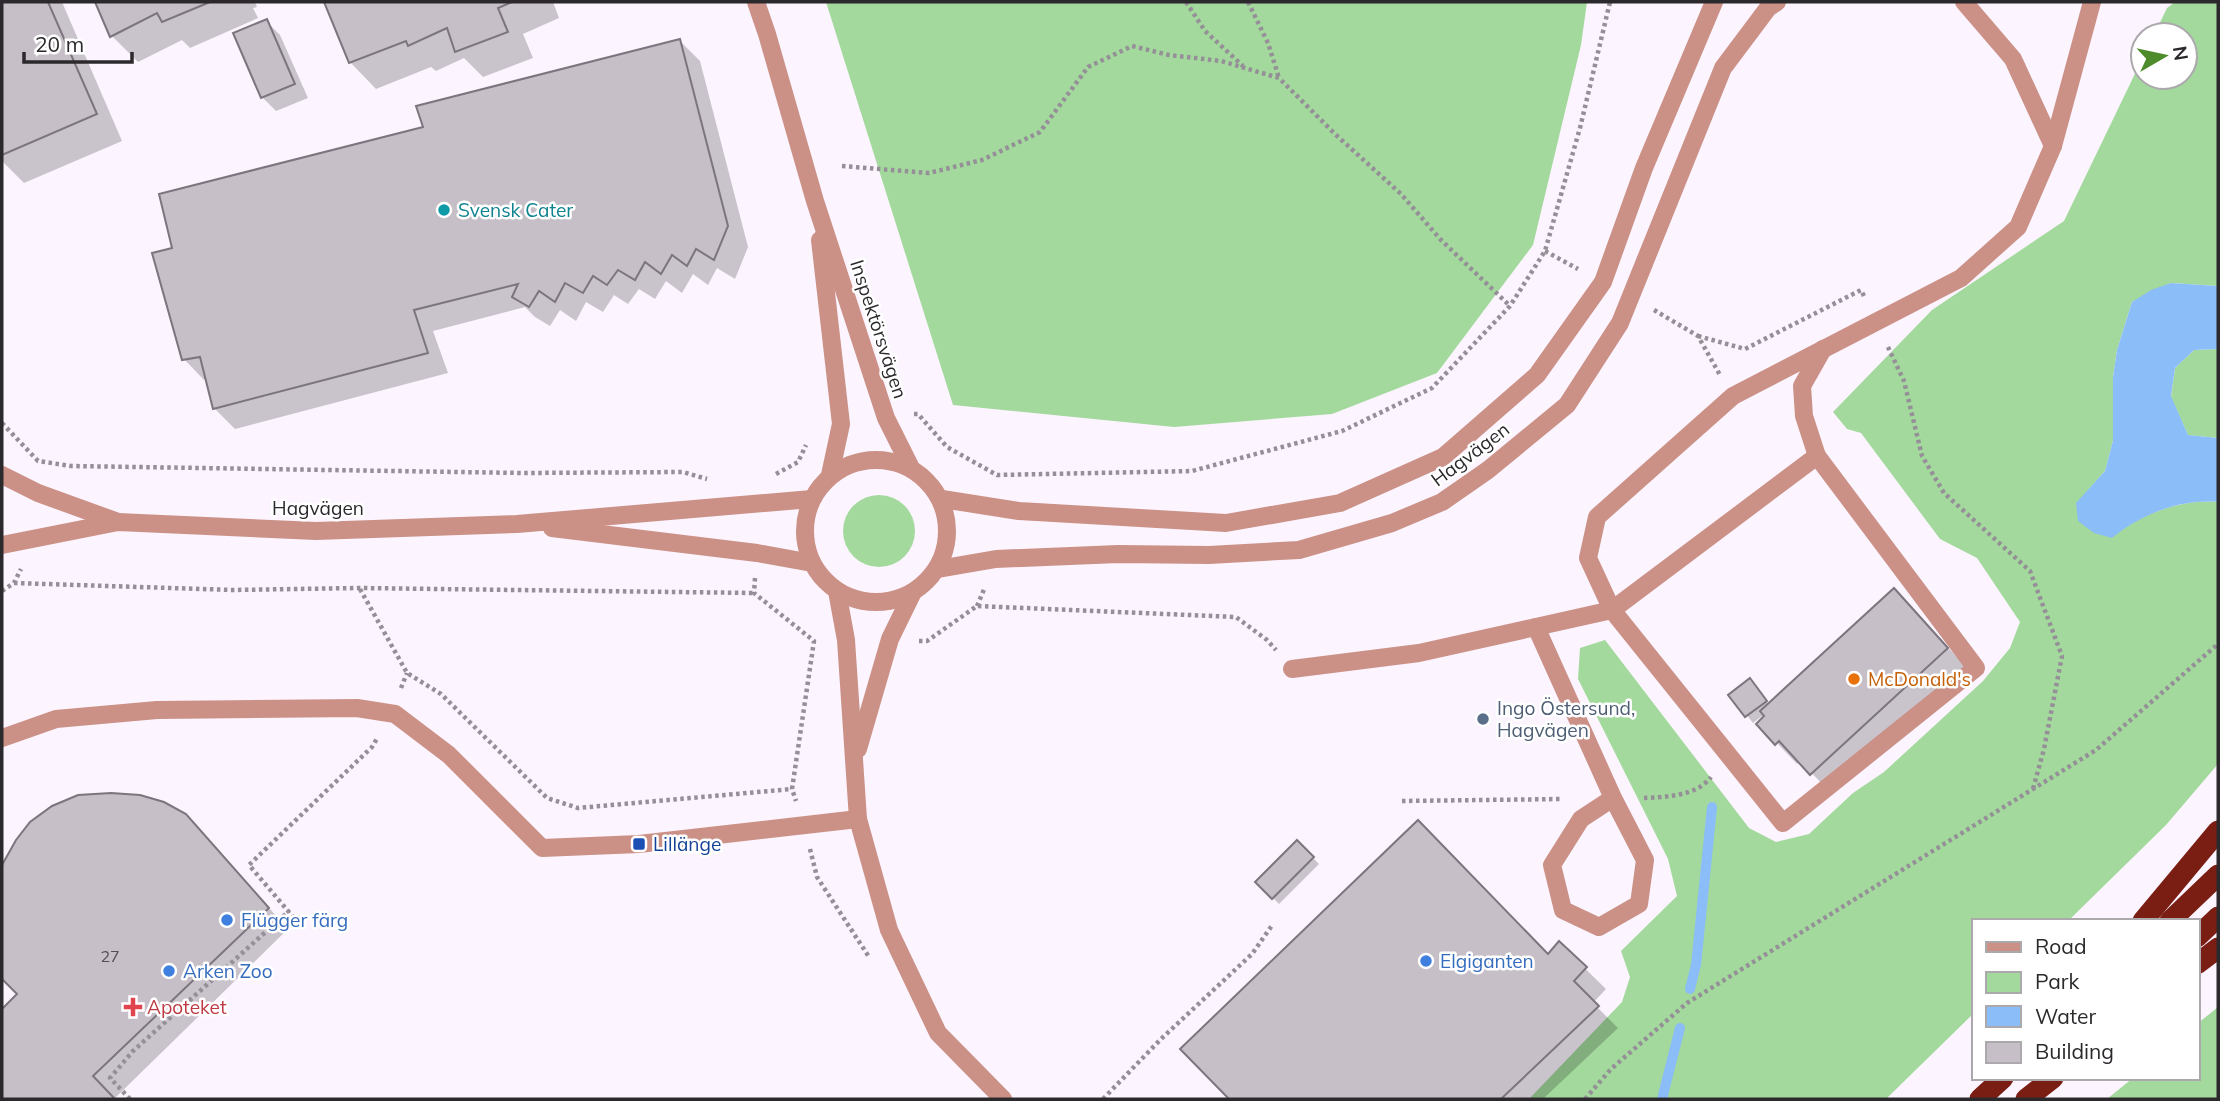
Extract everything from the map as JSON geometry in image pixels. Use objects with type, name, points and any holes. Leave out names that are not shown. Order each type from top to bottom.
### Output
[{"type":"highway","points":[[2145,919],[2218,831]]},
{"type":"highway","points":[[2172,919],[2218,874]]},
{"type":"highway","points":[[2199,935],[2218,917]]},
{"type":"highway","points":[[2199,962],[2218,948]]},
{"type":"highway","points":[[1980,1099],[2001,1080]]},
{"type":"highway","points":[[2025,1099],[2045,1080]]},
{"type":"highway","points":[[2025,1099],[2050,1080]]},
{"type":"street","name":"Inspektörsvägen","points":[[756,2],[815,201],[886,418],[910,467]]},
{"type":"street","name":"Hagvägen","points":[[942,499],[1032,512],[1226,523],[1340,503],[1443,457],[1537,375],[1603,282],[1644,168],[1714,2]]},
{"type":"street","name":"Hagvägen","points":[[938,569],[996,559],[1118,554],[1209,555],[1299,550],[1392,523],[1442,502],[1488,470],[1567,405],[1620,323],[1723,68],[1768,8],[1776,2]]},
{"type":"street","points":[[1964,2],[2013,59],[2053,146]]},
{"type":"street","points":[[1824,348],[1802,386],[1804,416],[1817,456],[1976,668],[1783,823],[1612,610],[1588,558],[1597,517],[1732,396],[1824,348],[1876,321],[1961,278],[2018,227],[2053,146],[2092,2]]},
{"type":"street","name":"Inspektörsvägen","points":[[815,201],[841,424],[830,475]]},
{"type":"street","points":[[1292,669],[1419,653],[1612,610],[1817,456]]},
{"type":"street","points":[[854,762],[890,639],[912,594],[938,569],[949,534],[942,499],[927,479],[910,467],[886,459],[863,459],[830,475],[811,499],[805,525],[807,551],[812,563],[827,583],[837,591],[866,602],[891,601],[912,594]]},
{"type":"street","name":"Hagvägen","points":[[2,475],[38,493],[118,522]]},
{"type":"street","name":"Hagvägen","points":[[2,545],[118,522],[316,531],[517,524],[811,499]]},
{"type":"street","name":"Hagvägen","points":[[517,524],[744,551],[812,563]]},
{"type":"street","points":[[837,591],[846,640],[859,819],[889,930],[938,1033],[1003,1099]]},
{"type":"street","points":[[1536,627],[1613,798],[1645,860],[1639,904],[1600,927],[1563,910],[1552,865],[1580,819],[1613,798]]},
{"type":"street","points":[[2,738],[56,719],[157,710],[358,708],[395,714],[449,755],[542,848],[639,844],[859,819]]},
{"type":"path","points":[[1186,2],[1205,31],[1246,69]]},
{"type":"path","points":[[1248,2],[1268,43],[1279,78],[1401,194],[1441,240],[1510,306]]},
{"type":"path","points":[[997,475],[1192,471],[1342,431],[1432,388],[1510,306],[1545,251],[1580,128],[1610,2]]},
{"type":"path","points":[[842,166],[929,173],[982,160],[1040,132],[1088,67],[1132,46],[1169,55],[1221,61],[1279,78]]},
{"type":"path","points":[[1698,336],[1745,349],[1861,290],[1904,381],[1922,456],[1944,493],[2030,571],[2062,656],[2033,789]]},
{"type":"path","points":[[2,423],[38,461],[71,466],[483,473],[683,472],[709,479]]},
{"type":"path","points":[[14,583],[233,590],[359,588],[754,593]]},
{"type":"path","points":[[359,588],[407,673],[440,694],[547,797],[578,808],[792,789]]},
{"type":"path","points":[[890,639],[927,641],[978,606],[1236,617],[1268,640],[1292,669]]},
{"type":"path","points":[[814,641],[846,640]]},
{"type":"path","points":[[1585,1099],[1611,1069],[1687,1003],[2096,750],[2218,644]]},
{"type":"path","points":[[294,918],[249,865],[372,747],[407,673]]},
{"type":"path","points":[[130,1099],[110,1078],[133,1051],[289,911]]},
{"type":"path","points":[[1103,1099],[1161,1039],[1252,954],[1273,924]]},
{"type":"green space","points":[[826,2],[1587,2],[1581,45],[1533,245],[1437,373],[1332,414],[1174,427],[953,405]]},
{"type":"green space","points":[[2175,2],[2218,2],[2218,286],[2171,283],[2132,302],[2117,350],[2113,377],[2113,441],[2105,471],[2076,504],[2112,537],[2135,521],[2162,510],[2189,503],[2218,502],[2218,764],[2166,825],[2070,919],[1972,919],[1972,1015],[1886,1099],[1529,1099],[1622,1002],[1630,977],[1621,951],[1677,896],[1668,859],[1578,679],[1580,648],[1605,640],[1749,828],[1776,842],[1809,834],[1853,793],[1884,772],[1983,681],[2010,648],[2020,622],[1977,558],[1940,539],[1861,433],[1847,429],[1833,412],[1932,310],[2064,221],[2129,86],[2129,91],[2199,91],[2199,21],[2161,21],[2167,8]]},
{"type":"green space","points":[[2218,349],[2218,438],[2188,435],[2171,397],[2175,368],[2194,350]]},
{"type":"green space","points":[[879,495],[899,501],[909,511],[915,531],[909,551],[899,561],[879,567],[859,561],[849,551],[843,531],[849,511],[859,501]]},
{"type":"green space","points":[[2218,1007],[2218,1099],[2107,1099],[2131,1080],[2199,1080],[2199,1022]]},
{"type":"water","points":[[2171,283],[2218,286],[2218,349],[2194,350],[2175,368],[2171,396],[2188,435],[2218,438],[2218,502],[2189,503],[2162,510],[2135,522],[2112,538],[2094,533],[2078,521],[2076,503],[2105,471],[2113,441],[2113,377],[2117,350],[2132,302],[2151,290]]},
{"type":"building","points":[[2,2],[48,2],[97,114],[2,155]]},
{"type":"building","points":[[95,2],[210,2],[162,22],[157,13],[110,37]]},
{"type":"building","points":[[324,2],[512,2],[498,8],[508,32],[455,52],[447,28],[408,46],[406,41],[349,63]]},
{"type":"building","points":[[267,19],[295,84],[261,98],[233,33]]},
{"type":"building","name":"Svensk Cater","points":[[680,39],[728,226],[714,260],[696,249],[687,266],[672,255],[661,274],[645,262],[635,280],[618,270],[607,285],[593,276],[583,293],[565,283],[555,302],[539,291],[529,307],[512,297],[518,284],[414,310],[428,353],[213,409],[200,357],[182,360],[152,253],[172,248],[159,194],[423,127],[416,106]]},
{"type":"building","name":"McDonald's","points":[[1894,588],[1948,648],[1810,775],[1779,741],[1775,745],[1756,724],[1764,716],[1760,711]]},
{"type":"building","points":[[1750,678],[1767,701],[1745,717],[1728,695]]},
{"type":"building","points":[[78,795],[140,795],[164,802],[186,814],[269,908],[93,1076],[115,1099],[2,1099],[2,1009],[17,994],[2,979],[2,865],[30,822],[52,806]]},
{"type":"building","name":"Elgiganten","points":[[1418,820],[1548,954],[1559,941],[1587,967],[1574,981],[1599,1006],[1501,1099],[1229,1099],[1180,1049]]},
{"type":"building","points":[[1297,840],[1314,857],[1272,899],[1255,882]]},
{"type":"waterway","points":[[1690,989],[1696,965],[1712,807]]},
{"type":"waterway","points":[[1662,1099],[1680,1028]]},
{"type":"place","name":"Svensk Cater","points":[[444,210]]},
{"type":"place","name":"McDonald's","points":[[1854,679]]},
{"type":"place","name":"Ingo Östersund, Hagvägen","points":[[1483,719]]},
{"type":"place","name":"Lillänge","points":[[639,844]]},
{"type":"place","name":"Flügger färg","points":[[227,920]]},
{"type":"place","name":"Elgiganten","points":[[1426,961]]},
{"type":"place","name":"Arken Zoo","points":[[169,971]]},
{"type":"place","name":"Apoteket","points":[[133,1007]]}]
